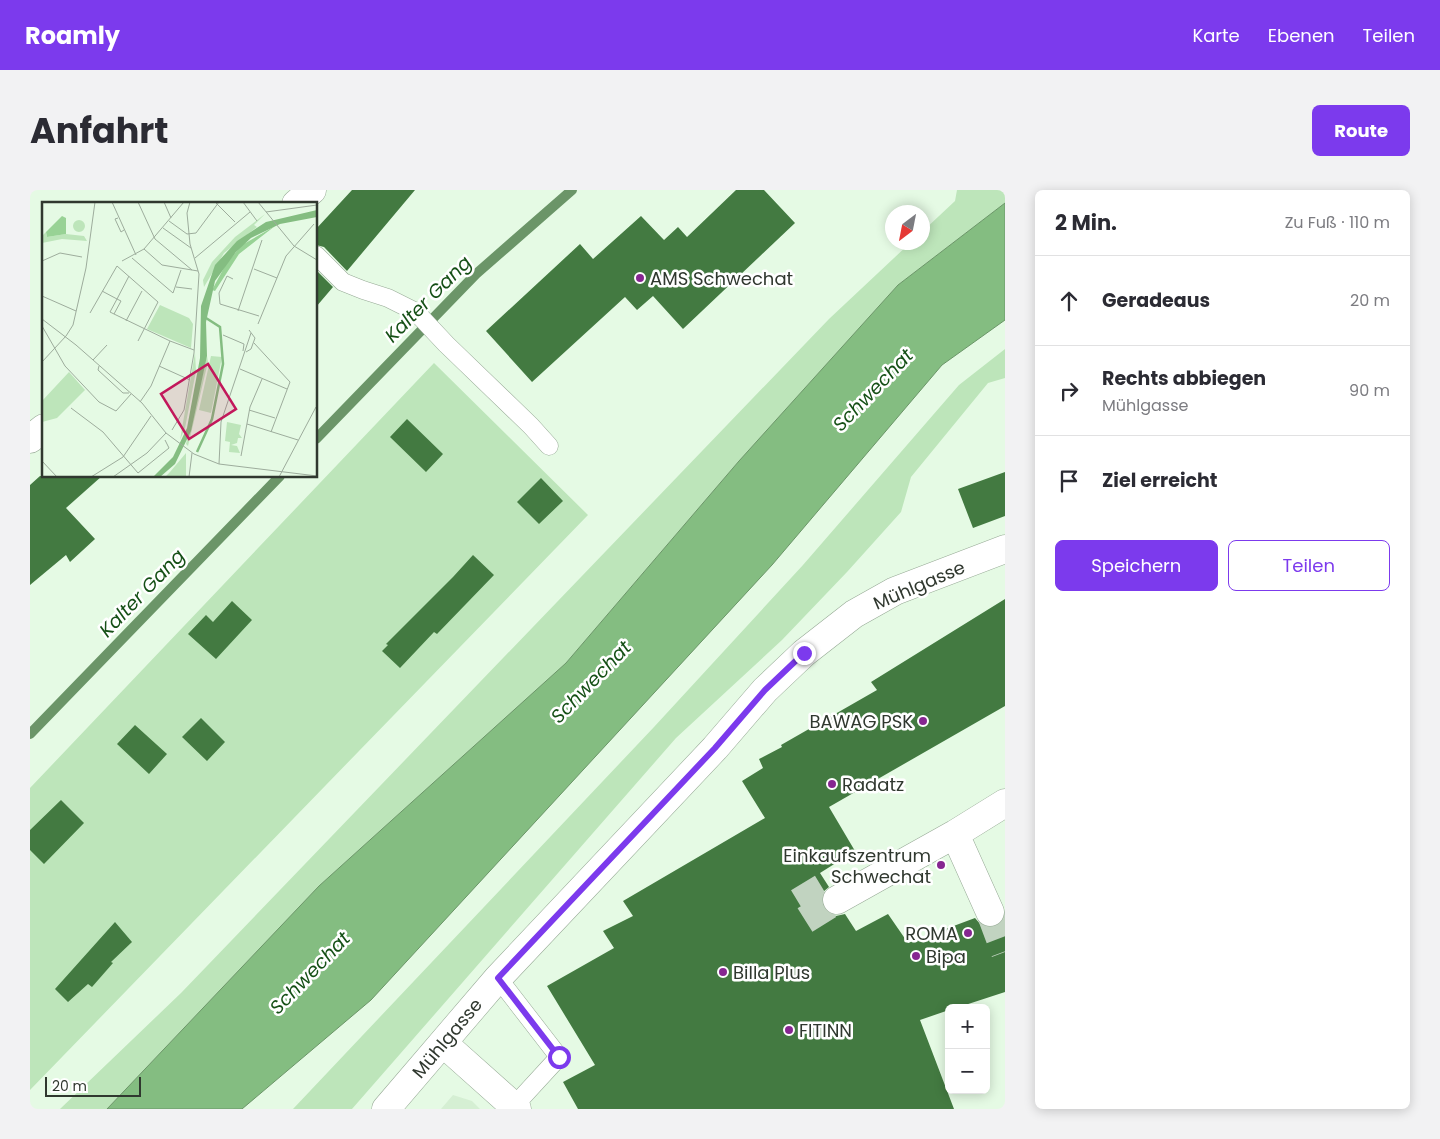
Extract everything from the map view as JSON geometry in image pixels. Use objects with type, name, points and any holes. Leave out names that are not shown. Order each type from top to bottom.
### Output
[{"type":"street","points":[[298,202],[312,190]]},
{"type":"street","points":[[30,439],[42,430]]},
{"type":"street","name":"Mühlgasse","points":[[386,1109],[498,978],[715,748],[765,690],[804,653],[854,614],[895,591],[1005,549]]},
{"type":"street","points":[[837,900],[955,834],[1005,803]]},
{"type":"street","points":[[955,834],[990,912]]},
{"type":"street","points":[[443,1042],[516,1107]]},
{"type":"lane","points":[[318,257],[343,282],[388,298],[416,312],[549,446]]},
{"type":"lane","points":[[498,978],[559,1057],[516,1107]]},
{"type":"shaded area","points":[[957,190],[1005,190],[1005,203],[898,285],[739,461],[566,663],[319,886],[107,1109],[60,1109],[181,993],[829,319],[903,250],[930,250],[930,224],[955,201]]},
{"type":"shaded area","points":[[1005,349],[1005,378],[988,383],[911,477],[901,512],[782,640],[676,738],[352,1109],[293,1109],[654,727],[803,565],[959,385]]},
{"type":"shaded area","points":[[434,363],[588,515],[30,1090],[30,788]]},
{"type":"shaded area","points":[[453,1095],[472,1101],[480,1109],[441,1109]]},
{"type":"water","name":"Schwechat","points":[[1005,203],[1005,320],[942,365],[772,565],[371,1000],[242,1109],[107,1109],[319,886],[566,663],[739,461],[898,285]]},
{"type":"building","points":[[352,190],[415,190],[347,271],[324,247],[318,246],[318,227]]},
{"type":"building","name":"AMS Schwechat","points":[[736,190],[764,190],[795,223],[683,329],[653,296],[637,310],[625,297],[532,382],[486,331],[580,244],[593,259],[641,216],[664,240],[678,227],[687,237]]},
{"type":"building","points":[[318,272],[333,287],[318,305]]},
{"type":"building","points":[[407,419],[443,454],[426,472],[390,437]]},
{"type":"building","points":[[1005,472],[1005,516],[973,528],[958,489]]},
{"type":"building","points":[[40,476],[42,478],[100,478],[66,508],[95,539],[70,562],[66,555],[30,585],[30,485]]},
{"type":"building","points":[[541,478],[563,501],[539,524],[517,502]]},
{"type":"building","points":[[473,555],[494,575],[437,634],[434,632],[400,668],[382,651],[388,645],[386,644]]},
{"type":"building","points":[[1005,599],[1005,706],[829,807],[855,851],[820,873],[829,887],[823,892],[821,899],[824,908],[829,913],[836,916],[845,914],[856,931],[888,914],[908,943],[975,918],[981,925],[989,928],[996,926],[1002,922],[1005,915],[1005,992],[968,1004],[945,1004],[945,1011],[920,1020],[945,1085],[945,1094],[948,1094],[954,1109],[578,1109],[563,1082],[595,1065],[547,986],[614,948],[603,931],[633,916],[623,901],[765,818],[742,781],[763,768],[759,759],[877,690],[871,682]]},
{"type":"building","points":[[232,601],[252,620],[216,659],[188,634],[206,615],[213,622]]},
{"type":"building","points":[[201,718],[225,742],[207,761],[182,737]]},
{"type":"building","points":[[135,725],[167,754],[149,774],[117,744]]},
{"type":"building","points":[[61,800],[84,823],[44,864],[30,850],[30,830]]},
{"type":"building","points":[[115,922],[132,942],[111,962],[113,963],[92,987],[88,984],[68,1002],[55,989]]},
{"type":"waterway","name":"Kalter Gang","points":[[318,437],[476,274],[572,190]]},
{"type":"waterway","name":"Kalter Gang","points":[[30,734],[278,478]]},
{"type":"tunnel","points":[[803,883],[820,911]]},
{"type":"tunnel","points":[[805,920],[837,900]]},
{"type":"tunnel","points":[[990,912],[1005,952]]},
{"type":"place","name":"AMS Schwechat","points":[[640,278]]},
{"type":"place","name":"BAWAG PSK","points":[[923,721]]},
{"type":"place","name":"Radatz","points":[[832,784]]},
{"type":"place","name":"Einkaufszentrum Schwechat","points":[[941,865]]},
{"type":"place","name":"ROMA","points":[[968,933]]},
{"type":"place","name":"Bipa","points":[[916,956]]},
{"type":"place","name":"Billa Plus","points":[[723,972]]},
{"type":"place","name":"FITINN","points":[[789,1030]]},
{"type":"route","points":[[559,1057],[498,978],[715,748],[765,690],[804,653]]}]
